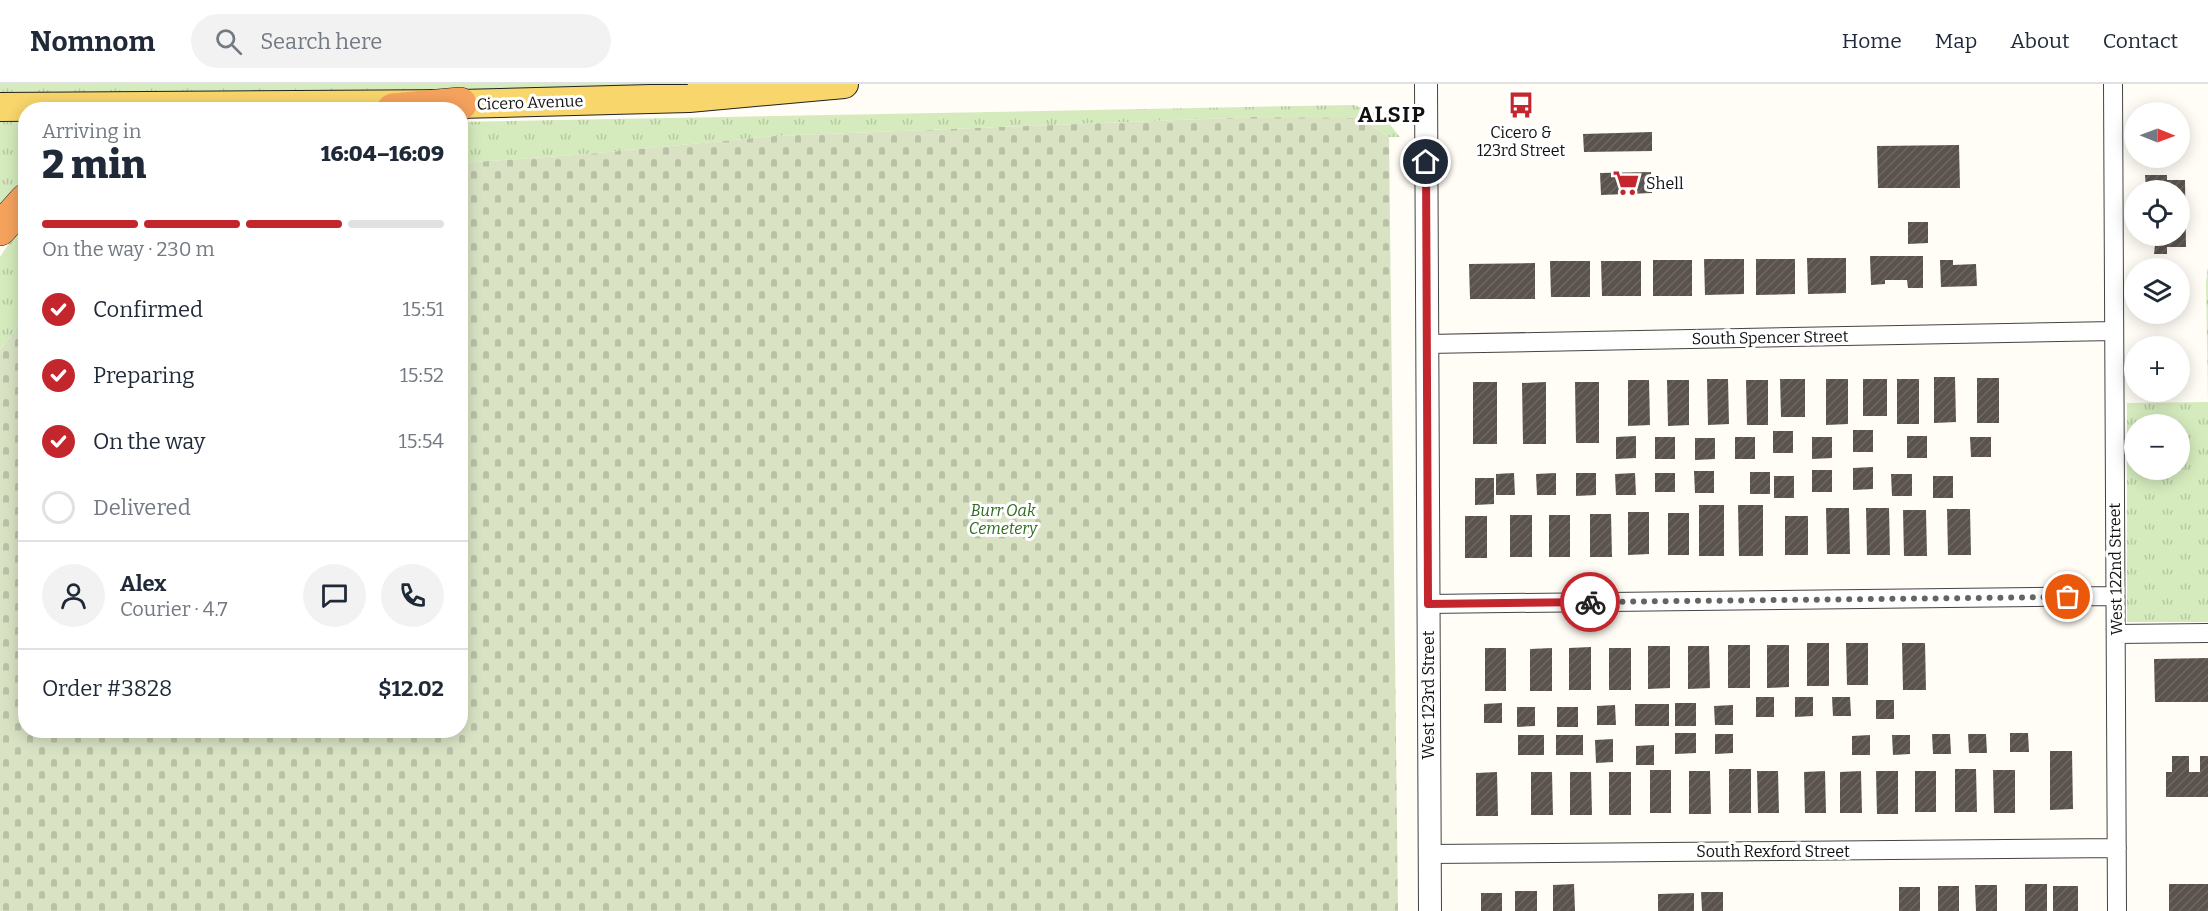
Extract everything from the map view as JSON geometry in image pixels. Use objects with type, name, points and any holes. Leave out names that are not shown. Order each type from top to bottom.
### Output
[{"type":"highway","points":[[0,229],[18,206]]},
{"type":"main road","name":"Cicero Avenue","points":[[468,104],[689,98],[844,84]]},
{"type":"main road","name":"Cicero Avenue","points":[[0,107],[18,107]]},
{"type":"street","name":"West 123rd Street","points":[[1426,84],[1430,911]]},
{"type":"street","name":"West 122nd Street","points":[[2113,84],[2117,911]]},
{"type":"street","name":"South Spencer Street","points":[[1427,344],[2114,331]]},
{"type":"street","points":[[1428,604],[2115,596]]},
{"type":"street","points":[[2116,634],[2208,633]]},
{"type":"street","name":"South Rexford Street","points":[[1429,854],[2117,848]]},
{"type":"green space","points":[[0,84],[693,84],[692,90],[0,94]]},
{"type":"green space","points":[[1354,105],[1383,116],[1400,137],[1389,137],[1363,120],[1252,117],[775,136],[588,154],[468,163],[468,122]]},
{"type":"green space","name":"Burr Oak Cemetery","points":[[1252,117],[1356,118],[1389,137],[1398,911],[0,911],[0,350],[18,326],[18,738],[468,738],[468,163],[588,154],[775,136]]},
{"type":"green space","points":[[18,121],[18,194],[0,213],[0,122]]},
{"type":"green space","points":[[18,233],[18,326],[0,350],[0,257]]},
{"type":"green space","points":[[2208,267],[2208,402],[2206,283]]},
{"type":"green space","points":[[2208,402],[2208,622],[2127,622],[2127,480],[2190,480],[2190,414],[2127,414],[2127,403]]},
{"type":"building","name":"Shell","points":[[1652,132],[1652,151],[1584,152],[1583,134]]},
{"type":"building","points":[[1959,145],[1960,188],[1878,188],[1877,146]]},
{"type":"building","name":"Shell","points":[[1651,172],[1652,193],[1601,195],[1600,173]]},
{"type":"building","points":[[2145,175],[2167,175],[2167,180],[2145,180]]},
{"type":"building","points":[[1908,222],[1928,222],[1928,243],[1908,244]]},
{"type":"building","points":[[2155,246],[2186,246],[2167,247],[2167,254],[2154,254]]},
{"type":"building","points":[[1870,256],[1923,256],[1923,288],[1908,288],[1907,280],[1885,280],[1885,284],[1871,285]]},
{"type":"building","points":[[1807,258],[1846,258],[1846,293],[1808,294]]},
{"type":"building","points":[[1704,259],[1744,259],[1744,294],[1705,295]]},
{"type":"building","points":[[1756,259],[1795,259],[1795,294],[1756,295]]},
{"type":"building","points":[[1653,260],[1692,260],[1692,296],[1653,296]]},
{"type":"building","points":[[1940,260],[1953,260],[1953,265],[1976,264],[1977,286],[1941,287]]},
{"type":"building","points":[[1550,261],[1590,261],[1590,297],[1551,297]]},
{"type":"building","points":[[1601,261],[1641,261],[1641,296],[1602,296]]},
{"type":"building","points":[[1535,263],[1535,299],[1470,299],[1469,264]]},
{"type":"building","points":[[1934,377],[1955,377],[1956,422],[1934,423]]},
{"type":"building","points":[[1977,378],[1999,378],[1999,423],[1977,423]]},
{"type":"building","points":[[1707,379],[1728,379],[1729,424],[1708,425]]},
{"type":"building","points":[[1780,379],[1805,379],[1805,417],[1781,417]]},
{"type":"building","points":[[1826,379],[1848,379],[1848,424],[1826,425]]},
{"type":"building","points":[[1863,379],[1887,379],[1887,416],[1863,416]]},
{"type":"building","points":[[1897,379],[1919,379],[1919,424],[1897,424]]},
{"type":"building","points":[[1628,380],[1649,380],[1650,425],[1628,426]]},
{"type":"building","points":[[1667,380],[1689,380],[1689,425],[1668,426]]},
{"type":"building","points":[[1746,380],[1768,380],[1768,425],[1747,425]]},
{"type":"building","points":[[1473,382],[1497,382],[1497,444],[1473,444]]},
{"type":"building","points":[[1546,382],[1546,444],[1523,444],[1522,383]]},
{"type":"building","points":[[1575,382],[1599,382],[1599,443],[1576,443]]},
{"type":"building","points":[[1853,430],[1873,430],[1873,452],[1853,452]]},
{"type":"building","points":[[1773,431],[1793,431],[1793,453],[1773,453]]},
{"type":"building","points":[[1636,436],[1636,458],[1616,459],[1616,437]]},
{"type":"building","points":[[1907,436],[1927,436],[1927,458],[1907,458]]},
{"type":"building","points":[[1655,437],[1675,437],[1675,459],[1655,459]]},
{"type":"building","points":[[1735,437],[1755,437],[1755,459],[1735,459]]},
{"type":"building","points":[[1812,437],[1832,437],[1832,458],[1812,459]]},
{"type":"building","points":[[1970,437],[1991,437],[1991,457],[1971,457]]},
{"type":"building","points":[[1695,438],[1715,438],[1715,459],[1695,460]]},
{"type":"building","points":[[1873,467],[1873,489],[1853,490],[1853,468]]},
{"type":"building","points":[[1812,470],[1832,470],[1832,492],[1812,492]]},
{"type":"building","points":[[1694,471],[1714,471],[1714,493],[1695,493]]},
{"type":"building","points":[[1750,472],[1770,472],[1770,494],[1750,494]]},
{"type":"building","points":[[1514,473],[1515,495],[1496,495],[1496,474]]},
{"type":"building","points":[[1556,473],[1556,495],[1537,495],[1536,474]]},
{"type":"building","points":[[1576,473],[1596,473],[1596,495],[1576,496]]},
{"type":"building","points":[[1635,473],[1636,495],[1616,495],[1615,474]]},
{"type":"building","points":[[1655,473],[1675,473],[1675,492],[1655,492]]},
{"type":"building","points":[[1891,474],[1912,474],[1912,496],[1892,496]]},
{"type":"building","points":[[1774,476],[1794,476],[1794,498],[1774,498]]},
{"type":"building","points":[[1933,476],[1953,476],[1953,498],[1933,498]]},
{"type":"building","points":[[1475,478],[1494,478],[1494,504],[1475,505]]},
{"type":"building","points":[[1699,505],[1724,505],[1724,556],[1699,556]]},
{"type":"building","points":[[1738,505],[1763,505],[1763,556],[1739,556]]},
{"type":"building","points":[[1826,508],[1849,508],[1850,554],[1827,554]]},
{"type":"building","points":[[1866,508],[1889,508],[1890,555],[1867,555]]},
{"type":"building","points":[[1947,509],[1970,509],[1971,555],[1948,555]]},
{"type":"building","points":[[1903,510],[1926,510],[1927,556],[1904,556]]},
{"type":"building","points":[[1628,512],[1649,512],[1649,554],[1628,555]]},
{"type":"building","points":[[1668,513],[1689,513],[1689,555],[1668,555]]},
{"type":"building","points":[[1590,514],[1611,514],[1612,557],[1590,557]]},
{"type":"building","points":[[1510,515],[1532,515],[1532,557],[1510,557]]},
{"type":"building","points":[[1549,515],[1570,515],[1570,557],[1549,557]]},
{"type":"building","points":[[1465,516],[1487,516],[1487,558],[1465,558]]},
{"type":"building","points":[[1785,516],[1808,516],[1808,555],[1785,555]]},
{"type":"building","points":[[1807,643],[1829,643],[1829,686],[1807,686]]},
{"type":"building","points":[[1846,643],[1868,643],[1868,685],[1847,685]]},
{"type":"building","points":[[1902,643],[1925,643],[1926,690],[1903,690]]},
{"type":"building","points":[[1728,645],[1750,645],[1750,688],[1728,688]]},
{"type":"building","points":[[1767,645],[1789,645],[1789,687],[1767,688]]},
{"type":"building","points":[[1648,646],[1670,646],[1670,688],[1648,689]]},
{"type":"building","points":[[1688,646],[1709,646],[1710,688],[1688,689]]},
{"type":"building","points":[[1591,647],[1591,690],[1569,690],[1569,648]]},
{"type":"building","points":[[1485,648],[1506,648],[1506,691],[1485,691]]},
{"type":"building","points":[[1552,648],[1552,691],[1530,691],[1530,649]]},
{"type":"building","points":[[1609,648],[1631,648],[1631,690],[1609,690]]},
{"type":"building","points":[[2208,658],[2208,702],[2155,702],[2154,659]]},
{"type":"building","points":[[1756,697],[1774,697],[1774,717],[1756,717]]},
{"type":"building","points":[[1795,697],[1813,697],[1813,716],[1795,717]]},
{"type":"building","points":[[1832,697],[1850,697],[1851,716],[1833,716]]},
{"type":"building","points":[[1876,700],[1894,700],[1894,719],[1876,719]]},
{"type":"building","points":[[1502,703],[1502,723],[1484,723],[1484,704]]},
{"type":"building","points":[[1675,703],[1696,703],[1696,726],[1675,726]]},
{"type":"building","points":[[1635,704],[1669,704],[1669,726],[1635,726]]},
{"type":"building","points":[[1615,705],[1616,725],[1597,725],[1597,706]]},
{"type":"building","points":[[1733,705],[1733,725],[1715,725],[1714,706]]},
{"type":"building","points":[[1517,707],[1535,707],[1535,726],[1517,727]]},
{"type":"building","points":[[1557,707],[1578,707],[1578,727],[1557,727]]},
{"type":"building","points":[[1675,733],[1696,733],[1696,753],[1675,754]]},
{"type":"building","points":[[2010,733],[2028,733],[2029,752],[2010,752]]},
{"type":"building","points":[[1715,734],[1733,734],[1733,753],[1715,754]]},
{"type":"building","points":[[1932,734],[1950,734],[1951,754],[1933,754]]},
{"type":"building","points":[[1968,734],[1986,734],[1987,753],[1969,753]]},
{"type":"building","points":[[1518,735],[1544,735],[1544,755],[1518,755]]},
{"type":"building","points":[[1556,735],[1583,735],[1583,755],[1556,755]]},
{"type":"building","points":[[1870,735],[1870,755],[1852,755],[1852,736]]},
{"type":"building","points":[[1892,735],[1910,735],[1910,754],[1893,755]]},
{"type":"building","points":[[1613,739],[1613,762],[1596,763],[1595,740]]},
{"type":"building","points":[[1654,745],[1654,765],[1636,765],[1636,746]]},
{"type":"building","points":[[2050,751],[2072,751],[2073,809],[2050,810]]},
{"type":"building","points":[[2172,756],[2189,756],[2189,772],[2200,772],[2200,756],[2208,756],[2208,797],[2166,797],[2166,772],[2172,772]]},
{"type":"building","points":[[1729,769],[1751,769],[1751,813],[1729,813]]},
{"type":"building","points":[[1955,769],[1976,769],[1977,812],[1955,812]]},
{"type":"building","points":[[1650,770],[1671,770],[1671,813],[1650,813]]},
{"type":"building","points":[[1993,770],[2015,770],[2015,813],[1994,813]]},
{"type":"building","points":[[1689,771],[1710,771],[1711,814],[1689,814]]},
{"type":"building","points":[[1757,771],[1778,771],[1779,813],[1758,813]]},
{"type":"building","points":[[1825,771],[1826,813],[1805,813],[1804,772]]},
{"type":"building","points":[[1861,771],[1862,813],[1840,813],[1840,772]]},
{"type":"building","points":[[1876,771],[1898,771],[1898,814],[1877,814]]},
{"type":"building","points":[[1915,771],[1936,771],[1936,812],[1915,812]]},
{"type":"building","points":[[1497,772],[1498,816],[1476,816],[1476,773]]},
{"type":"building","points":[[1531,772],[1552,772],[1553,815],[1531,815]]},
{"type":"building","points":[[1570,772],[1591,772],[1592,815],[1570,815]]},
{"type":"building","points":[[1609,772],[1631,772],[1631,815],[1609,815]]},
{"type":"building","points":[[1574,884],[1575,911],[1553,911],[1553,885]]},
{"type":"building","points":[[2025,884],[2047,884],[2047,911],[2025,911]]},
{"type":"building","points":[[2169,884],[2208,884],[2208,911],[2169,911]]},
{"type":"building","points":[[1975,885],[1997,885],[1997,911],[1976,911]]},
{"type":"building","points":[[1938,886],[1959,886],[1959,911],[1938,911]]},
{"type":"building","points":[[2053,886],[2078,886],[2078,911],[2053,911]]},
{"type":"building","points":[[1899,887],[1920,887],[1920,911],[1899,911]]},
{"type":"building","points":[[1515,891],[1537,891],[1537,911],[1515,911]]},
{"type":"building","points":[[1701,892],[1723,892],[1723,911],[1702,911]]},
{"type":"building","points":[[1481,893],[1502,893],[1502,911],[1481,911]]},
{"type":"building","points":[[1694,893],[1694,911],[1658,911],[1658,894]]},
{"type":"way so far","points":[[1590,602],[2068,597]]},
{"type":"place","name":"Cicero & 123rd Street","points":[[1521,105]]},
{"type":"place","name":"Shell","points":[[1626,183]]},
{"type":"district","name":"ALSIP","points":[[1392,114]]},
{"type":"route","points":[[1426,162],[1428,604],[1590,602]]}]
